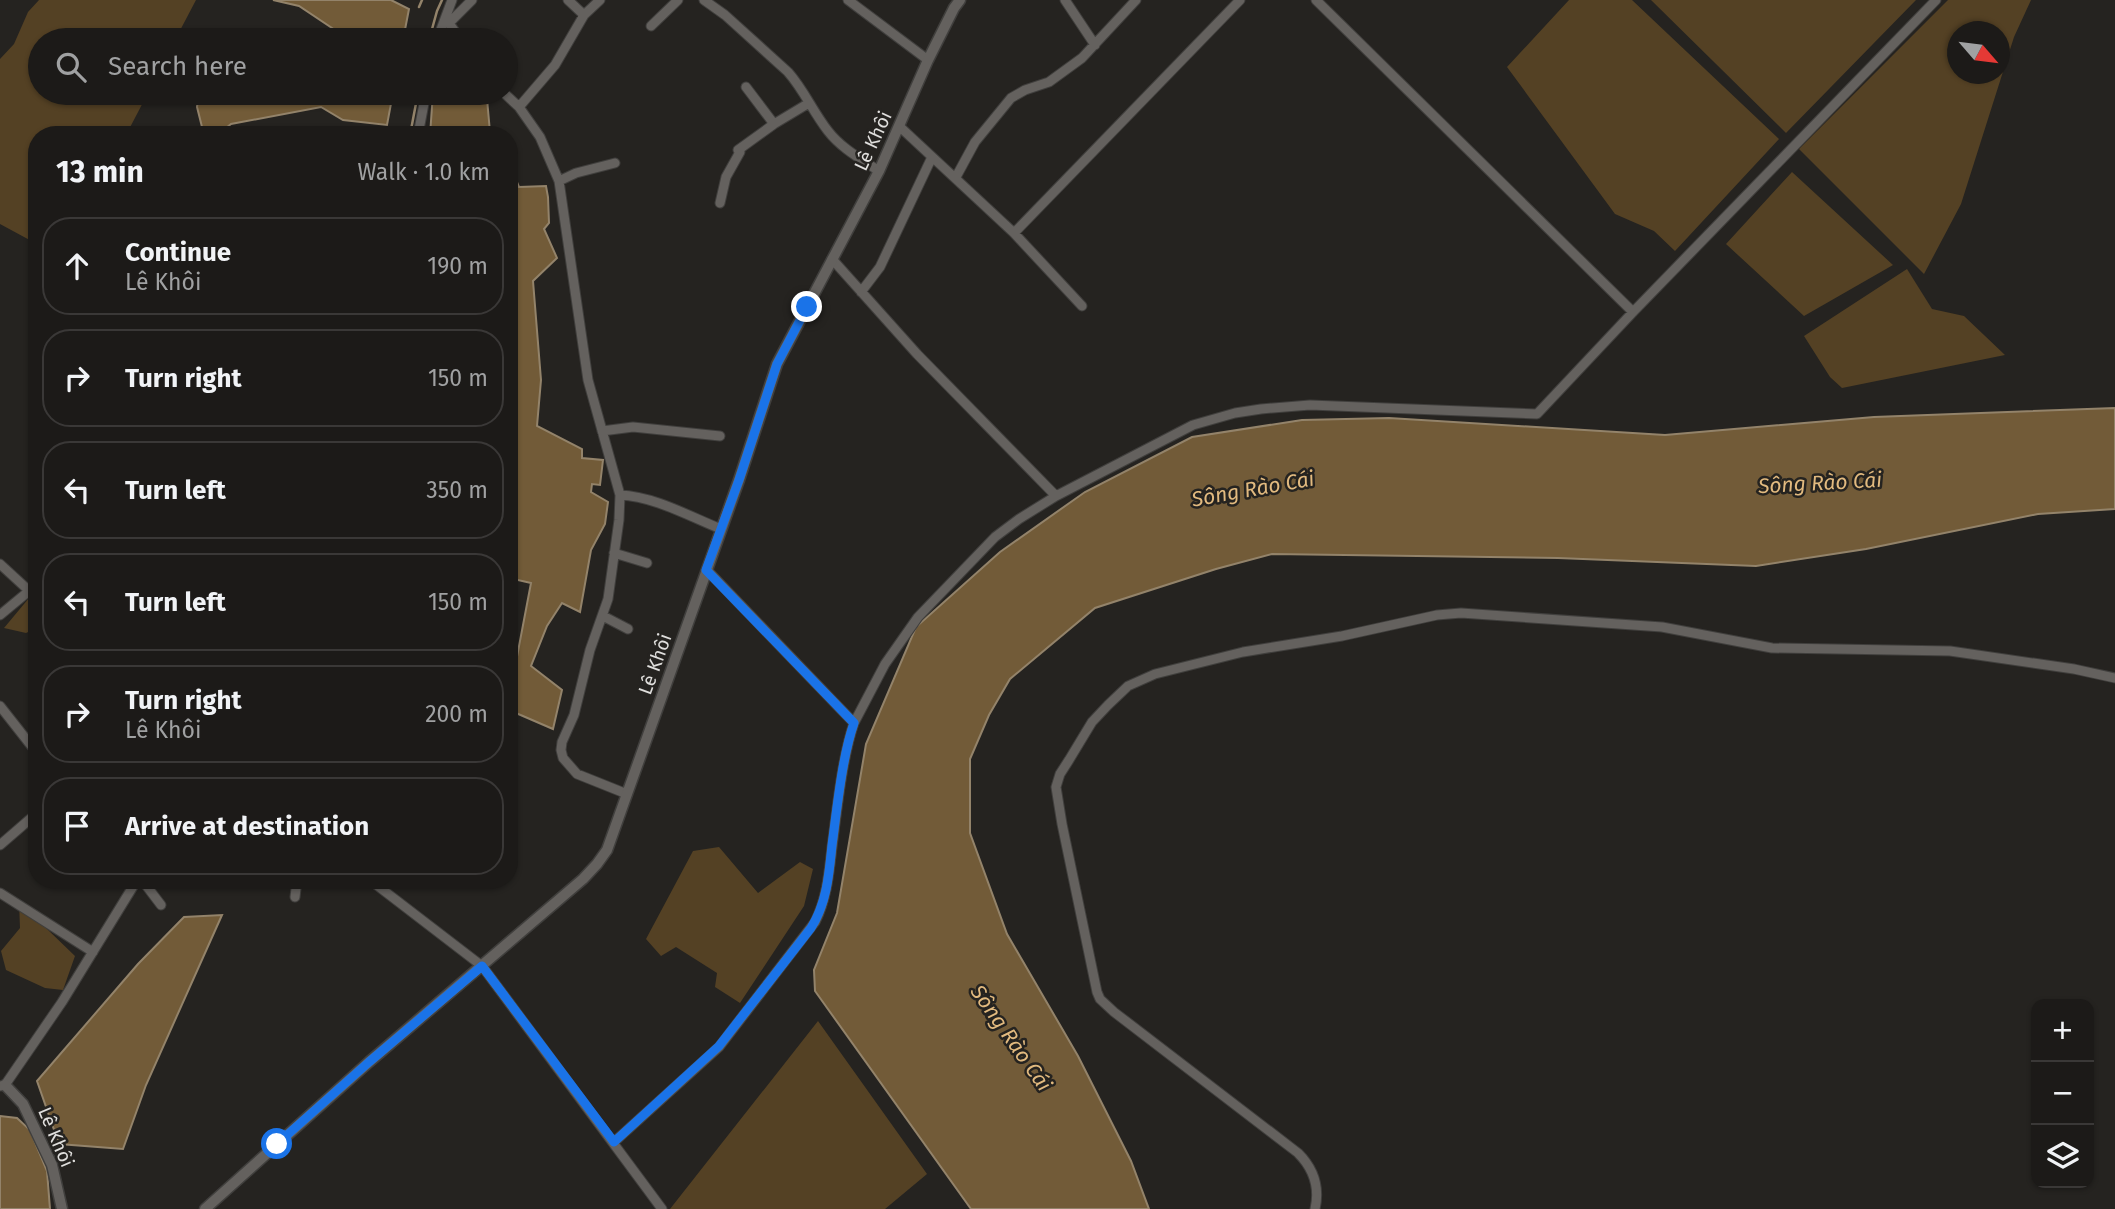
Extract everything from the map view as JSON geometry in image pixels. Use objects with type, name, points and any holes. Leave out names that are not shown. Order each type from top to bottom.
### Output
[{"type":"street","points":[[443,28],[452,0]]},
{"type":"street","points":[[447,20],[471,0]]},
{"type":"street","points":[[568,0],[584,15]]},
{"type":"street","points":[[600,0],[584,15],[555,65],[519,107],[540,137],[559,181],[584,362],[620,495],[620,520],[603,616],[590,650],[574,715],[561,750],[563,758],[577,774],[627,794]]},
{"type":"street","points":[[651,26],[678,0]]},
{"type":"street","points":[[704,0],[779,62],[797,82],[828,132],[841,146],[879,171]]},
{"type":"street","points":[[848,0],[928,60]]},
{"type":"street","name":"Lê Khôi","points":[[205,1209],[369,1062],[583,879],[607,850],[739,480],[777,364],[879,171],[928,60],[960,0]]},
{"type":"street","points":[[1065,0],[1095,45]]},
{"type":"street","points":[[956,177],[975,142],[1011,97],[1049,82],[1082,58],[1136,0]]},
{"type":"street","points":[[1014,233],[1240,0]]},
{"type":"street","points":[[1318,0],[1633,312]]},
{"type":"street","points":[[614,1142],[719,1046],[815,922],[827,889],[841,785],[854,723],[890,655],[918,617],[995,537],[1018,519],[1056,496],[1193,425],[1235,413],[1310,405],[1537,414],[1936,0]]},
{"type":"street","points":[[447,20],[453,28]]},
{"type":"street","points":[[746,87],[774,124]]},
{"type":"street","points":[[720,203],[726,177],[739,151],[774,124],[809,103]]},
{"type":"street","points":[[420,126],[424,105]]},
{"type":"street","points":[[899,126],[1014,233],[1082,306]]},
{"type":"street","points":[[861,292],[880,267],[932,156]]},
{"type":"street","points":[[559,181],[576,173],[615,163]]},
{"type":"street","points":[[832,259],[926,363],[1056,496]]},
{"type":"street","points":[[602,431],[633,427],[720,436]]},
{"type":"street","points":[[620,495],[650,501],[720,529]]},
{"type":"street","points":[[614,553],[647,563]]},
{"type":"street","points":[[0,564],[28,589]]},
{"type":"street","points":[[706,570],[854,723]]},
{"type":"street","points":[[0,615],[28,591]]},
{"type":"street","points":[[1315,1209],[1315,1180],[1311,1168],[1298,1153],[1114,1012],[1097,992],[1056,786],[1060,774],[1093,722],[1128,687],[1155,674],[1220,657],[1342,636],[1437,615],[1461,613],[1662,627],[1772,648],[1950,651],[2074,669],[2115,678]]},
{"type":"street","points":[[603,616],[628,629]]},
{"type":"street","points":[[0,706],[28,742]]},
{"type":"street","points":[[0,845],[28,822]]},
{"type":"street","points":[[3,1085],[62,1002],[134,889]]},
{"type":"street","points":[[148,889],[161,905]]},
{"type":"street","points":[[295,897],[296,889]]},
{"type":"street","points":[[382,889],[482,966],[662,1209]]},
{"type":"street","points":[[0,893],[93,952]]},
{"type":"street","name":"Lê Khôi","points":[[3,1085],[23,1104],[52,1165],[62,1209]]},
{"type":"shaded area","points":[[39,0],[196,0],[181,28],[28,28],[28,105],[142,105],[131,126],[28,126],[28,239],[0,224],[0,59],[14,44],[28,12]]},
{"type":"shaded area","points":[[1569,0],[1632,0],[1779,139],[1675,251],[1654,231],[1615,214],[1507,67]]},
{"type":"shaded area","points":[[1651,0],[1916,0],[1786,133]]},
{"type":"shaded area","points":[[1948,0],[2031,0],[2010,50],[2010,21],[1947,21],[1947,84],[1999,84],[1961,204],[1924,274],[1799,149]]},
{"type":"shaded area","points":[[1792,172],[1893,265],[1804,316],[1726,244]]},
{"type":"shaded area","points":[[1907,269],[1932,309],[1964,316],[2005,355],[1842,388],[1830,377],[1804,336]]},
{"type":"shaded area","points":[[28,599],[28,632],[4,628]]},
{"type":"shaded area","points":[[719,847],[758,893],[800,862],[813,869],[804,906],[740,1003],[715,987],[717,973],[676,947],[661,956],[646,939],[693,851]]},
{"type":"shaded area","points":[[19,902],[75,956],[63,990],[45,988],[6,970],[1,951],[20,928]]},
{"type":"shaded area","points":[[818,1021],[927,1174],[885,1209],[670,1209]]},
{"type":"water","points":[[273,0],[391,0],[409,9],[405,28],[332,28],[299,6]]},
{"type":"water","points":[[391,105],[387,125],[343,120],[321,107],[229,126],[202,126],[197,107]]},
{"type":"water","points":[[432,105],[488,105],[489,126],[431,126]]},
{"type":"water","points":[[518,185],[519,187],[546,186],[549,223],[544,229],[557,258],[533,281],[541,380],[537,426],[582,449],[582,458],[603,460],[600,485],[592,484],[591,492],[608,502],[605,524],[591,550],[580,612],[562,603],[547,626],[531,666],[562,690],[553,729],[518,714],[518,651],[531,583],[518,580]]},
{"type":"water","name":"Sông Rào Cái","points":[[2115,408],[2115,509],[2038,514],[1866,549],[1756,566],[1558,558],[1272,554],[1095,608],[1010,679],[989,715],[970,759],[970,833],[1007,934],[1078,1056],[1131,1161],[1149,1209],[971,1209],[815,991],[814,970],[837,913],[866,744],[916,627],[1000,552],[1085,492],[1192,437],[1302,420],[1389,418],[1665,435],[1874,417]]},
{"type":"water","points":[[222,915],[146,1085],[123,1149],[59,1144],[37,1081],[138,964],[184,917]]},
{"type":"water","points":[[0,1116],[17,1118],[30,1130],[47,1171],[50,1209],[0,1209]]},
{"type":"waterway","points":[[419,7],[422,0]]},
{"type":"waterway","points":[[432,28],[442,0]]},
{"type":"waterway","points":[[412,126],[416,105]]},
{"type":"route","points":[[277,1144],[482,966],[614,1142],[719,1046],[811,928],[827,889],[833,836],[854,723],[706,570],[777,364],[807,307]]}]
